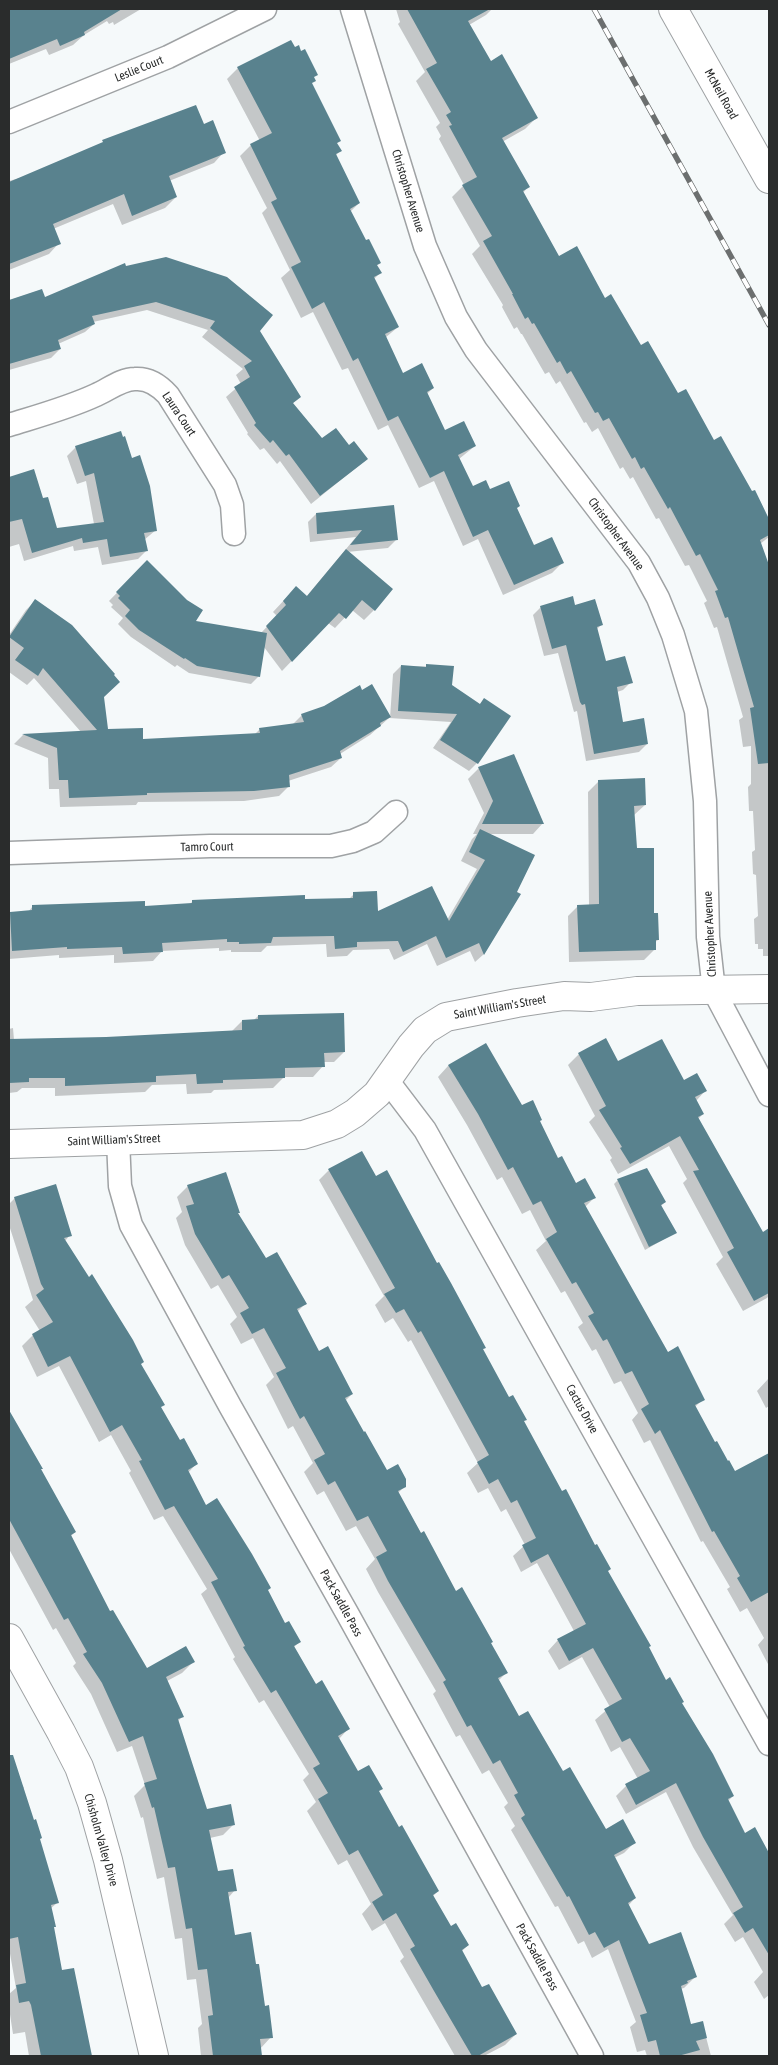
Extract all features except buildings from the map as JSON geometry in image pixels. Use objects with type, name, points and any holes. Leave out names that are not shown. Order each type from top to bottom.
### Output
[{"type":"street","name":"Leslie Court","points":[[9,122],[168,57],[265,9]]},
{"type":"street","name":"Christopher Avenue","points":[[352,9],[425,246],[456,316],[476,350],[639,564],[658,598],[673,635],[688,680],[699,730],[705,801],[708,937],[714,991],[769,1095]]},
{"type":"street","name":"McNeil Road","points":[[673,9],[769,179]]},
{"type":"street","name":"Laura Court","points":[[9,425],[96,396],[124,381],[134,379],[148,380],[160,387],[168,395],[225,485],[232,505],[234,534]]},
{"type":"street","name":"Tamro Court","points":[[9,853],[210,846],[331,846],[353,841],[374,832],[396,812]]},
{"type":"street","name":"Saint William's Street","points":[[9,1144],[303,1135],[337,1124],[355,1113],[377,1094],[411,1046],[425,1030],[446,1017],[564,996],[591,997],[637,991],[769,989]]},
{"type":"street","name":"Cactus Drive","points":[[387,1080],[425,1130],[769,1744]]},
{"type":"street","name":"Pack Saddle Pass","points":[[118,1140],[120,1186],[131,1225],[592,2056]]},
{"type":"street","name":"Chisholm Valley Drive","points":[[9,1638],[79,1767],[92,1803],[108,1860],[154,2056]]},
{"type":"railway","points":[[594,9],[769,325]]}]
